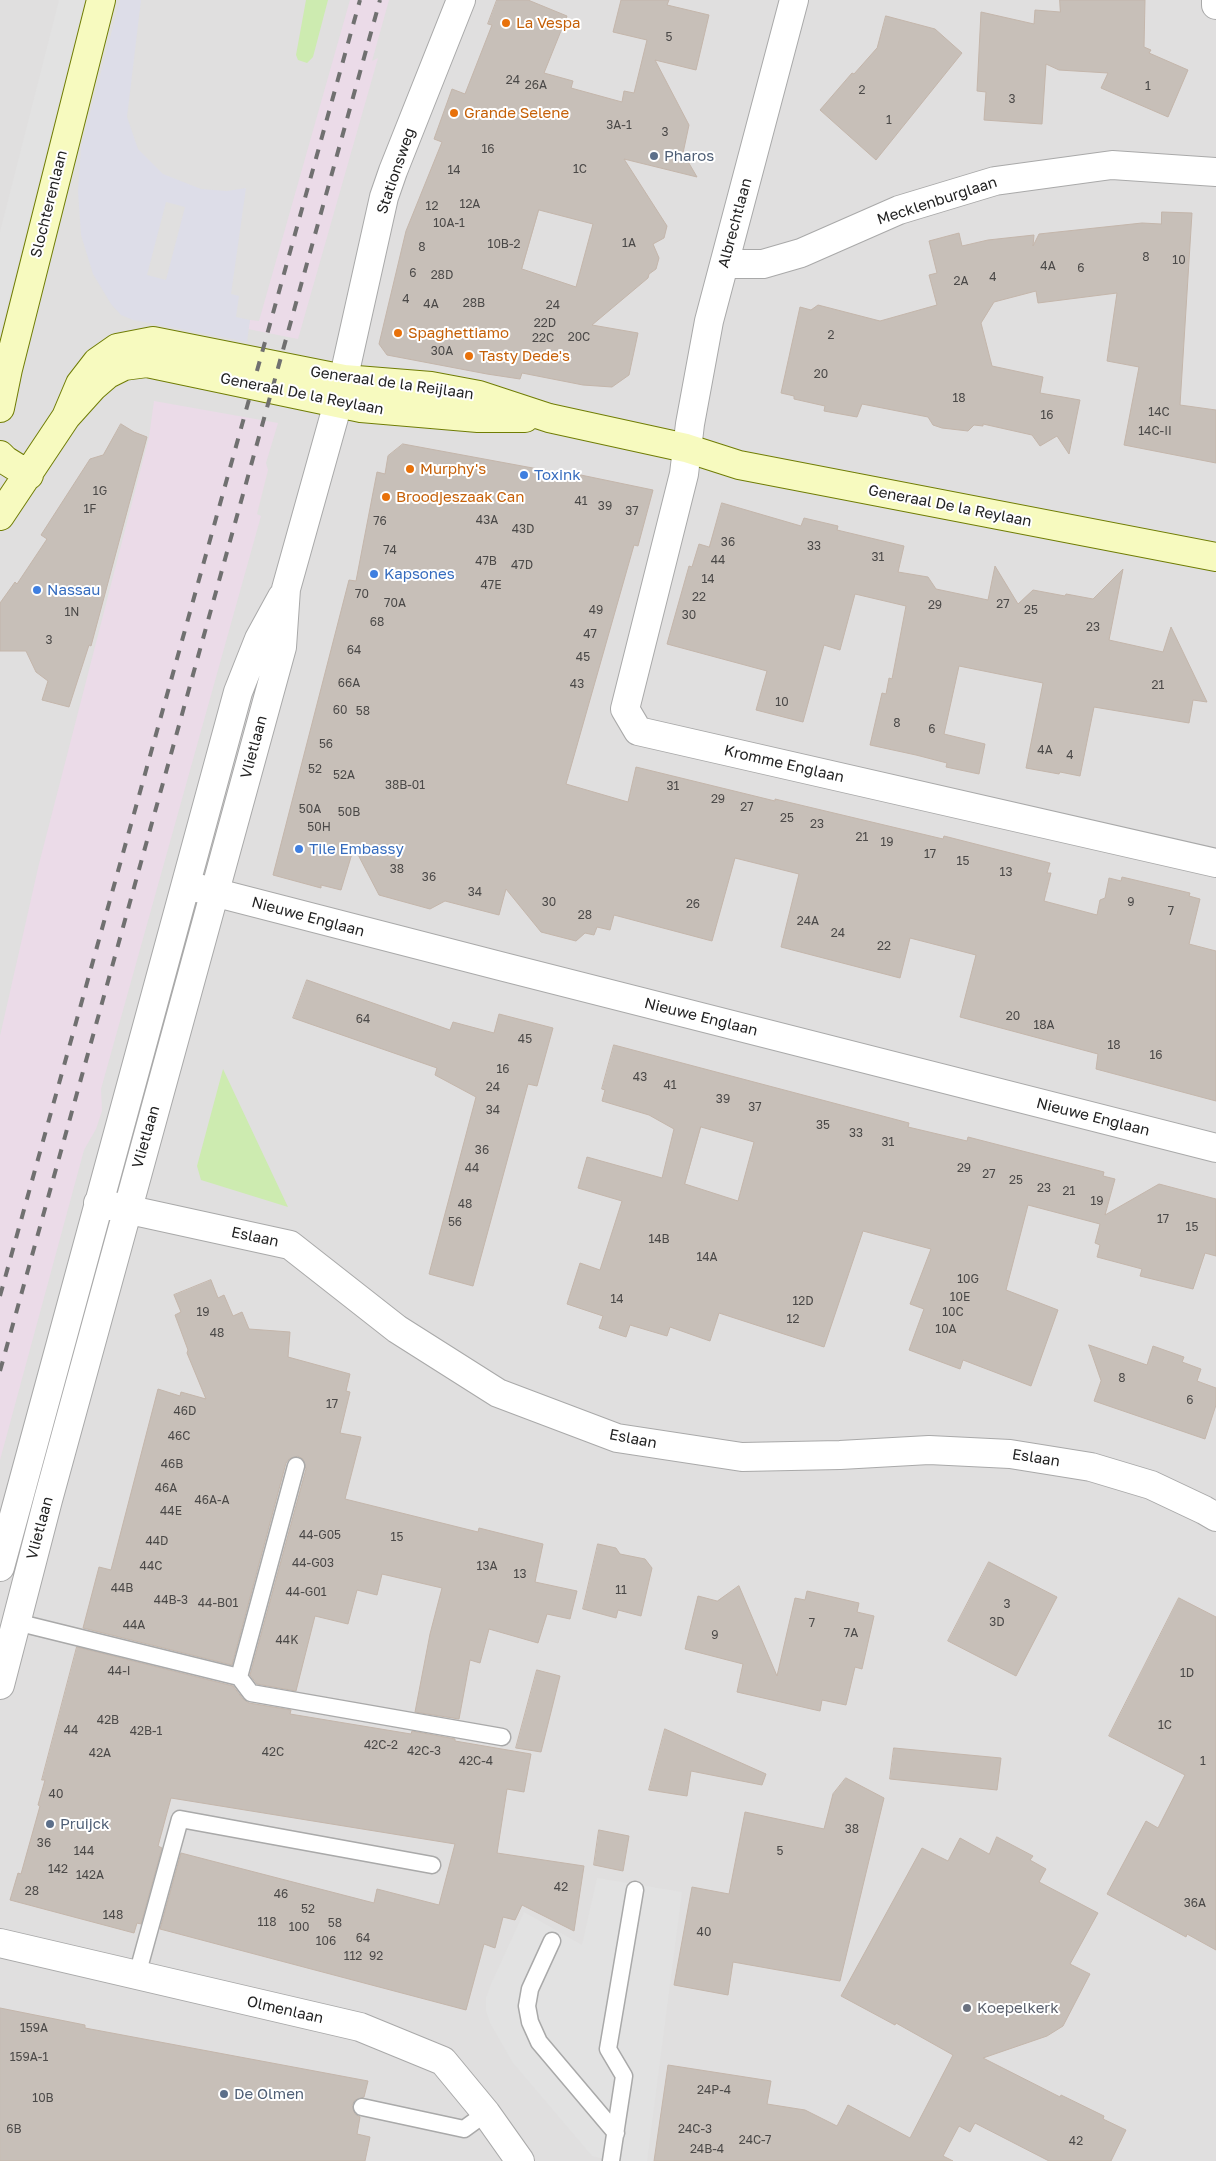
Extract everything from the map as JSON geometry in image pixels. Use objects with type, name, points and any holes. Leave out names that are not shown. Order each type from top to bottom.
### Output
[{"type":"street","name":"Slochterenlaan","points":[[0,408],[8,369],[100,0]]},
{"type":"street","name":"Stationsweg","points":[[341,391],[384,198],[461,0]]},
{"type":"street","name":"Albrechtlaan","points":[[687,449],[709,321],[794,0]]},
{"type":"street","points":[[1216,0],[1216,5]]},
{"type":"street","name":"Mecklenburglaan","points":[[725,264],[763,264],[801,253],[899,210],[995,181],[1112,165],[1216,172]]},
{"type":"street","name":"Generaal de la Reijlaan","points":[[29,475],[66,417],[80,384],[97,362],[117,348],[150,352],[341,391]]},
{"type":"street","name":"Generaal De la Reylaan","points":[[341,391],[361,408],[478,418],[549,418],[687,449],[739,465],[1216,557]]},
{"type":"street","name":"Vlietlaan","points":[[0,1685],[126,1209],[282,647],[286,589],[341,391]]},
{"type":"street","name":"Kromme Englaan","points":[[687,449],[625,709],[638,731],[1216,863]]},
{"type":"street","points":[[0,455],[29,475],[0,516]]},
{"type":"street","name":"Vlietlaan","points":[[0,1568],[238,692],[258,640],[286,589]]},
{"type":"street","name":"Nieuwe Englaan","points":[[186,885],[1216,1148]]},
{"type":"street","name":"Eslaan","points":[[98,1203],[290,1245],[398,1329],[498,1393],[617,1438],[742,1457],[840,1455],[929,1450],[1010,1454],[1091,1467],[1151,1485],[1204,1510],[1216,1518]]},
{"type":"street","name":"Olmenlaan","points":[[0,1943],[360,2027],[442,2061],[486,2113],[520,2161]]},
{"type":"lane","points":[[239,1677],[296,1466]]},
{"type":"lane","points":[[16,1622],[239,1677],[251,1693],[502,1737]]},
{"type":"lane","points":[[137,1975],[180,1819],[432,1865]]},
{"type":"lane","points":[[612,2161],[624,2076],[608,2049],[635,1890]]},
{"type":"lane","points":[[552,1941],[530,1989],[527,2006],[530,2022],[539,2042],[616,2133]]},
{"type":"lane","points":[[362,2107],[464,2129],[486,2113]]},
{"type":"shaded area","points":[[0,0],[1216,0],[1216,2161],[0,2161]]},
{"type":"shaded area","points":[[59,0],[85,0],[0,335],[0,232]]},
{"type":"shaded area","points":[[120,0],[141,0],[127,117],[138,149],[163,174],[201,189],[227,191],[246,188],[231,294],[239,296],[236,317],[250,320],[247,342],[133,320],[121,315],[111,304],[93,274],[81,235],[78,191],[81,147]],"holes":[[[166,202],[185,207],[166,280],[147,275]]]},
{"type":"shaded area","points":[[350,0],[389,0],[372,61],[378,58],[298,339],[248,329],[250,320],[259,321]]},
{"type":"shaded area","points":[[154,401],[278,423],[266,463],[268,470],[257,514],[261,516],[101,1089],[102,1111],[96,1129],[84,1150],[0,1460],[0,1036],[39,864],[149,437]]},
{"type":"shaded area","points":[[597,1878],[682,1892],[647,2161],[613,2161],[592,2156],[513,2063],[490,2023],[486,2011],[486,1998],[491,1984],[524,1912],[582,1945]]},
{"type":"green space","points":[[306,0],[328,0],[313,57],[307,63],[298,60],[296,55]]},
{"type":"green space","points":[[223,1069],[288,1207],[201,1180],[197,1166]]},
{"type":"building","points":[[497,0],[528,0],[567,16],[544,73],[573,81],[571,88],[622,102],[624,91],[634,93],[647,40],[613,32],[621,0],[669,0],[667,5],[709,15],[696,70],[655,60],[689,125],[683,153],[697,177],[624,159],[667,226],[664,238],[653,244],[659,258],[656,269],[649,274],[648,278],[592,325],[638,333],[629,375],[612,387],[583,385],[522,373],[520,379],[487,374],[387,355],[379,344],[406,231],[442,142],[434,139],[452,89],[465,94],[492,25],[488,24]],"holes":[[[539,210],[593,224],[576,287],[522,269]]]},
{"type":"building","points":[[1060,0],[1145,0],[1144,47],[1151,50],[1149,53],[1188,70],[1168,117],[1101,88],[1108,73],[1059,70],[1046,64],[1042,124],[984,120],[986,92],[977,91],[981,12],[1034,24],[1035,10],[1060,12]]},
{"type":"building","points":[[886,16],[935,29],[962,53],[876,160],[820,110],[877,48]]},
{"type":"building","points":[[1162,212],[1192,213],[1180,405],[1216,410],[1216,463],[1124,445],[1139,367],[1107,361],[1117,293],[1038,303],[1036,291],[994,302],[981,323],[992,366],[1043,377],[1040,393],[1080,400],[1069,454],[1057,436],[1040,446],[1032,435],[983,424],[983,426],[974,425],[968,431],[942,428],[933,425],[928,417],[862,404],[857,417],[824,411],[825,406],[794,399],[794,396],[781,393],[800,307],[811,310],[818,305],[880,321],[937,305],[929,275],[937,273],[929,241],[959,233],[962,246],[988,240],[1034,235],[1033,246],[1039,234],[1142,223],[1161,224]]},
{"type":"building","points":[[121,424],[147,437],[91,646],[89,645],[69,707],[42,700],[48,681],[36,672],[26,651],[0,651],[0,603],[15,582],[17,584],[47,539],[41,535],[90,459],[103,455]]},
{"type":"building","points":[[403,444],[576,476],[576,474],[653,490],[638,546],[634,545],[566,784],[628,802],[636,767],[943,839],[944,836],[1050,863],[1047,873],[1051,873],[1044,901],[1097,915],[1100,900],[1105,898],[1109,878],[1121,881],[1122,877],[1190,893],[1189,896],[1200,899],[1189,944],[1216,951],[1216,1101],[1096,1069],[1098,1054],[960,1017],[976,955],[910,938],[900,978],[781,947],[799,874],[735,858],[712,941],[614,915],[610,930],[597,927],[594,935],[585,933],[576,941],[541,932],[506,889],[499,915],[445,901],[430,909],[379,895],[354,847],[341,890],[321,885],[321,888],[273,875],[349,580],[356,581],[377,472],[385,474],[388,456]]},
{"type":"building","points":[[722,503],[801,526],[804,518],[838,526],[837,530],[904,546],[898,572],[928,577],[936,589],[988,600],[995,566],[1018,604],[1033,590],[1093,599],[1123,569],[1109,640],[1163,652],[1171,627],[1207,702],[1193,700],[1189,723],[1094,707],[1080,776],[1060,772],[1059,774],[1026,768],[1043,683],[959,666],[944,734],[985,744],[979,774],[946,767],[947,763],[870,745],[882,693],[886,694],[889,678],[892,679],[906,606],[855,594],[840,650],[824,645],[803,722],[756,710],[767,671],[667,644],[689,566],[692,567],[699,544],[709,547]]},
{"type":"building","points":[[307,980],[450,1030],[453,1022],[494,1033],[499,1014],[553,1028],[537,1086],[528,1084],[473,1286],[429,1274],[476,1097],[435,1075],[437,1068],[293,1018]]},
{"type":"building","points":[[614,1045],[909,1123],[908,1127],[967,1141],[968,1137],[1104,1172],[1103,1176],[1115,1179],[1105,1215],[1159,1184],[1216,1199],[1216,1256],[1205,1253],[1193,1289],[1140,1276],[1142,1269],[1097,1257],[1100,1245],[1095,1243],[1100,1224],[1028,1205],[1006,1290],[1058,1310],[1031,1386],[963,1360],[960,1369],[909,1350],[924,1309],[910,1304],[931,1249],[863,1231],[824,1347],[719,1313],[710,1341],[670,1327],[667,1336],[630,1325],[626,1337],[599,1328],[603,1316],[567,1304],[580,1263],[600,1270],[622,1201],[578,1188],[587,1157],[662,1178],[674,1129],[649,1115],[602,1101],[605,1090],[602,1089]],"holes":[[[701,1127],[754,1142],[738,1201],[685,1184]]]},
{"type":"building","points":[[211,1280],[218,1298],[224,1295],[233,1316],[242,1312],[249,1329],[290,1332],[288,1357],[350,1374],[346,1391],[350,1392],[340,1433],[361,1437],[345,1499],[478,1532],[479,1528],[543,1544],[535,1582],[577,1591],[570,1619],[547,1614],[538,1643],[489,1629],[480,1663],[470,1660],[459,1719],[415,1712],[430,1634],[442,1588],[382,1574],[377,1595],[357,1590],[348,1624],[315,1616],[296,1691],[257,1684],[250,1675],[306,1469],[303,1459],[298,1456],[289,1459],[286,1463],[232,1665],[83,1628],[99,1567],[111,1570],[158,1389],[180,1396],[181,1392],[206,1399],[187,1353],[188,1350],[175,1315],[181,1312],[174,1295]]},
{"type":"building","points":[[1089,1345],[1147,1365],[1153,1346],[1184,1357],[1182,1362],[1201,1369],[1197,1381],[1216,1388],[1216,1405],[1205,1439],[1094,1401],[1101,1381]]},
{"type":"building","points":[[598,1544],[616,1548],[620,1554],[645,1559],[652,1568],[641,1616],[618,1610],[616,1618],[583,1609]]},
{"type":"building","points":[[989,1562],[1057,1597],[1016,1676],[948,1641]]},
{"type":"building","points":[[739,1586],[777,1676],[795,1598],[805,1600],[807,1591],[859,1603],[857,1612],[874,1616],[862,1669],[855,1667],[846,1705],[822,1700],[820,1711],[737,1692],[743,1664],[685,1649],[698,1596],[717,1601]]},
{"type":"building","points":[[1179,1598],[1216,1617],[1216,1950],[1187,1934],[1186,1937],[1107,1894],[1146,1821],[1158,1828],[1185,1775],[1109,1736]]},
{"type":"building","points":[[77,1647],[233,1686],[243,1699],[249,1703],[291,1710],[290,1714],[411,1734],[412,1731],[455,1739],[455,1741],[531,1754],[524,1792],[507,1789],[497,1853],[584,1866],[574,1931],[522,1905],[515,1920],[503,1917],[495,1948],[484,1944],[466,2010],[160,1929],[181,1853],[374,1903],[377,1889],[439,1905],[455,1844],[171,1798],[158,1846],[162,1848],[141,1924],[137,1923],[134,1933],[10,1900],[18,1873],[21,1874],[40,1806],[38,1805],[45,1780],[42,1780]]},
{"type":"building","points":[[537,1670],[560,1676],[541,1752],[516,1748]]},
{"type":"building","points":[[665,1729],[766,1774],[762,1785],[691,1771],[687,1796],[649,1790]]},
{"type":"building","points":[[894,1748],[1001,1758],[997,1790],[890,1779]]},
{"type":"building","points":[[846,1778],[884,1798],[840,1981],[733,1962],[728,1995],[674,1985],[692,1887],[729,1894],[745,1812],[824,1829],[833,1794]]},
{"type":"building","points":[[599,1830],[629,1836],[623,1871],[594,1865]]},
{"type":"building","name":"Koepelkerk","points":[[997,1837],[1033,1856],[1030,1860],[1046,1869],[1039,1882],[1098,1913],[1070,1964],[1090,1974],[1063,2026],[1047,2036],[983,2058],[1060,2097],[1061,2095],[1104,2116],[1103,2119],[1126,2130],[1111,2161],[1049,2161],[975,2123],[970,2132],[959,2126],[943,2156],[953,2161],[654,2161],[668,2065],[771,2081],[767,2104],[805,2110],[837,2126],[848,2105],[910,2138],[953,2055],[896,2023],[895,2025],[841,1996],[922,1848],[948,1861],[960,1838],[989,1854]]},
{"type":"building","name":"De Olmen","points":[[0,2008],[85,2025],[85,2028],[368,2081],[364,2097],[355,2100],[352,2105],[355,2114],[360,2117],[357,2134],[370,2137],[365,2161],[0,2161]]},
{"type":"railway","points":[[0,1296],[360,0]]},
{"type":"railway","points":[[0,1371],[380,0]]},
{"type":"place","name":"La Vespa","points":[[506,23]]},
{"type":"place","name":"Grande Selene","points":[[454,113]]},
{"type":"place","name":"Pharos","points":[[654,156]]},
{"type":"place","name":"Spaghettiamo","points":[[398,333]]},
{"type":"place","name":"Tasty Dede's","points":[[469,356]]},
{"type":"place","name":"Murphy's","points":[[410,469]]},
{"type":"place","name":"Toxink","points":[[524,475]]},
{"type":"place","name":"Broodjeszaak Can","points":[[386,497]]},
{"type":"place","name":"Kapsones","points":[[374,574]]},
{"type":"place","name":"Nassau","points":[[37,590]]},
{"type":"place","name":"Tile Embassy","points":[[299,849]]},
{"type":"place","name":"Pruijck","points":[[50,1824]]},
{"type":"place","name":"Koepelkerk","points":[[967,2008]]},
{"type":"place","name":"De Olmen","points":[[224,2094]]}]
